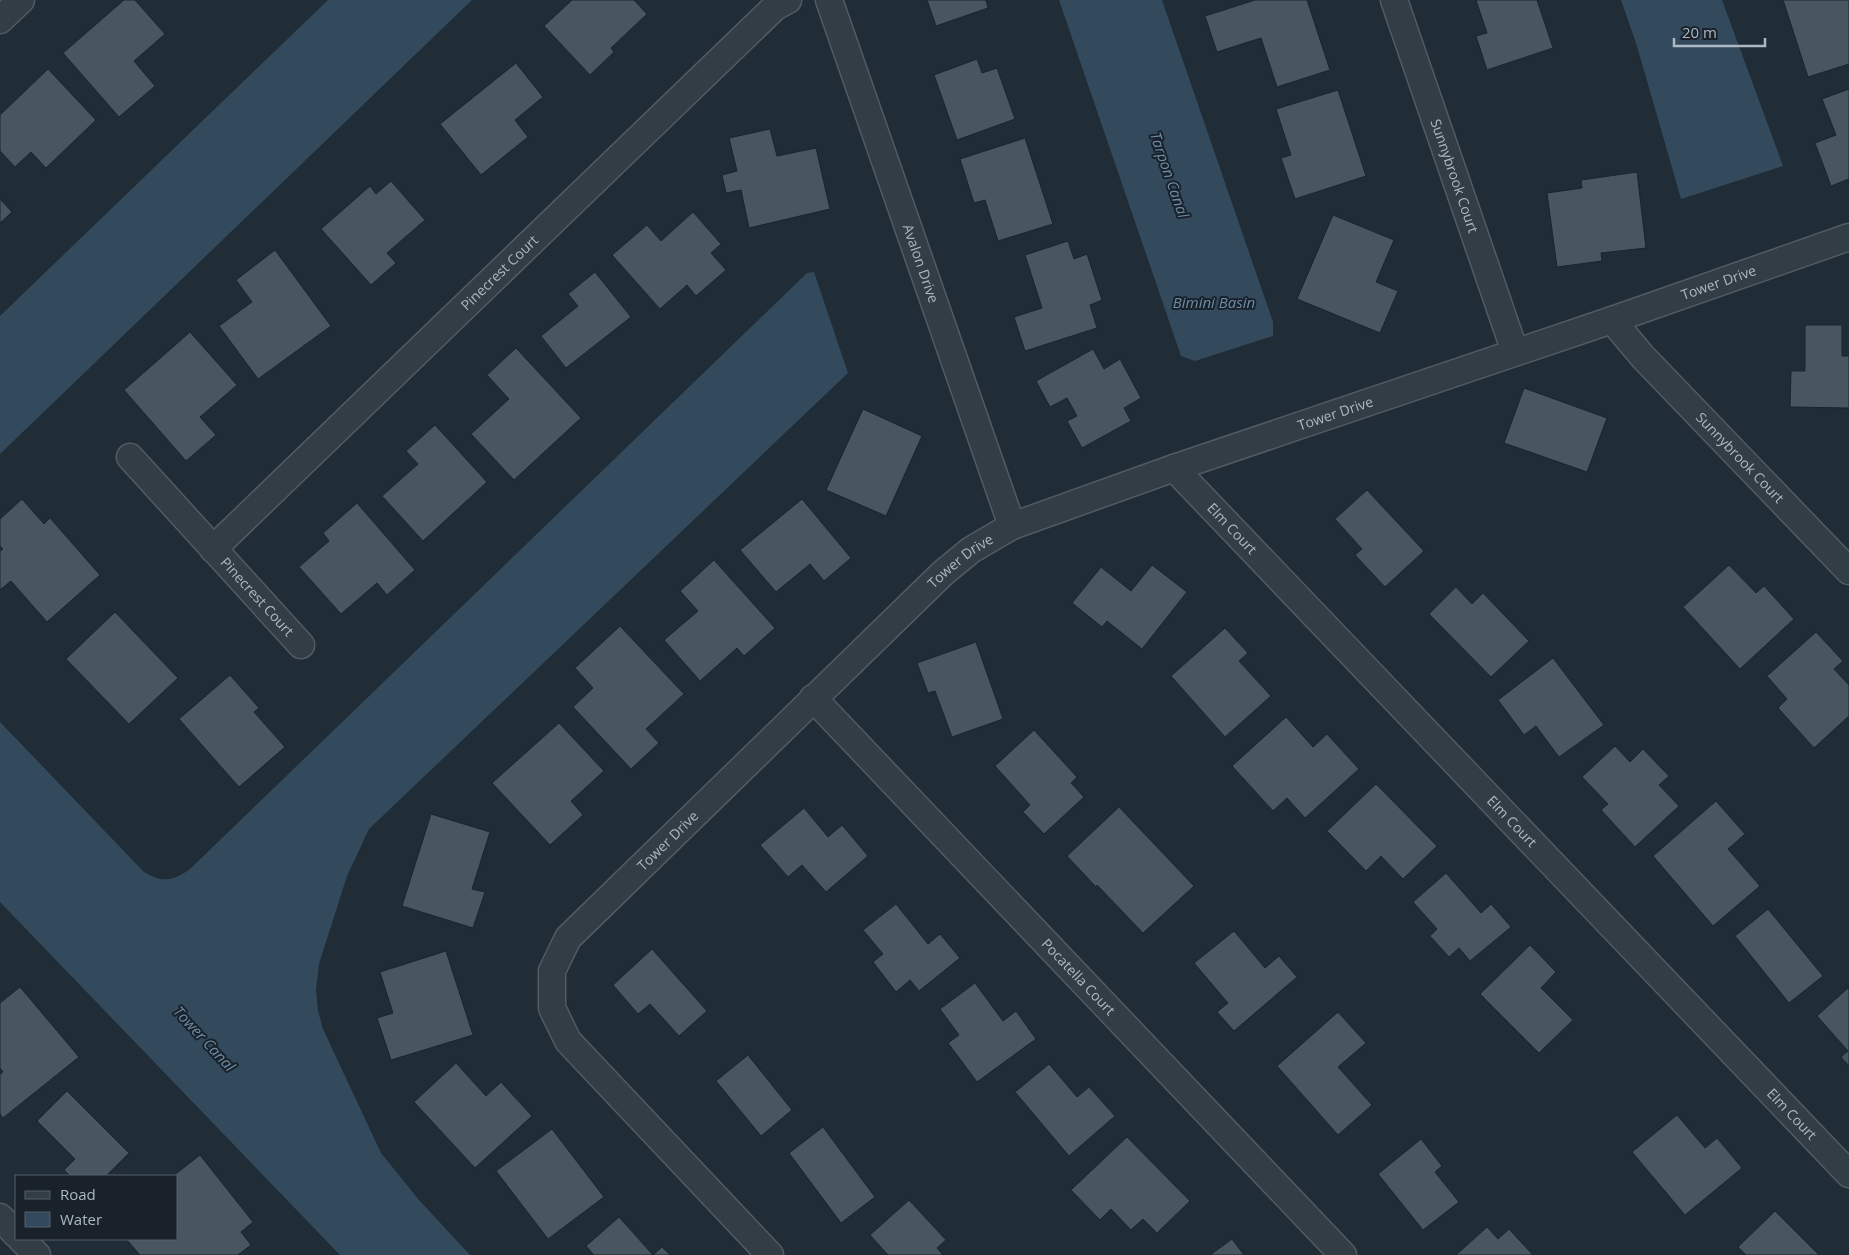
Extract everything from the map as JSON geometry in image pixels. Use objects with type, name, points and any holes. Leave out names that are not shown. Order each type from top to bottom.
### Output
[{"type":"street","points":[[0,20],[21,0]]},
{"type":"street","name":"Pinecrest Court","points":[[213,549],[775,7],[788,0]]},
{"type":"street","name":"Avalon Drive","points":[[829,0],[1012,526]]},
{"type":"street","name":"Sunnybrook Court","points":[[1394,0],[1515,352]]},
{"type":"street","name":"Tower Drive","points":[[770,1255],[568,1041],[552,1008],[552,971],[568,938],[943,573],[971,550],[1012,526],[1174,468],[1612,320],[1849,237]]},
{"type":"street","name":"Sunnybrook Court","points":[[1612,320],[1643,357],[1849,571]]},
{"type":"street","name":"Pinecrest Court","points":[[130,457],[301,645]]},
{"type":"street","name":"Elm Court","points":[[1174,468],[1849,1174]]},
{"type":"street","name":"Pocatella Court","points":[[813,698],[1343,1255]]},
{"type":"street","points":[[0,1217],[15,1233]]},
{"type":"street","points":[[22,1240],[37,1255]]},
{"type":"water","points":[[328,0],[472,0],[0,454],[0,316]]},
{"type":"water","name":"Bimini Basin","points":[[1059,0],[1162,0],[1273,322],[1273,336],[1195,361],[1181,356]]},
{"type":"water","points":[[1621,0],[1722,0],[1783,166],[1681,199],[1637,46]]},
{"type":"water","name":"Tower Canal","points":[[814,272],[848,373],[369,829],[347,876],[319,964],[316,990],[318,1011],[323,1029],[381,1153],[419,1200],[470,1255],[340,1255],[0,902],[0,722],[144,872],[150,876],[162,879],[183,874],[807,273]]},
{"type":"building","points":[[124,0],[135,0],[165,34],[134,61],[155,86],[119,117],[63,53]]},
{"type":"building","points":[[572,0],[634,0],[647,14],[611,48],[614,52],[590,75],[544,26]]},
{"type":"building","points":[[927,0],[986,0],[988,8],[936,26]]},
{"type":"building","points":[[1255,0],[1307,0],[1330,70],[1277,87],[1261,38],[1217,52],[1205,16]]},
{"type":"building","points":[[1476,0],[1537,0],[1553,48],[1487,70],[1476,36],[1487,33]]},
{"type":"building","points":[[1783,0],[1849,0],[1849,64],[1808,77]]},
{"type":"building","points":[[977,59],[982,73],[997,68],[1015,119],[957,140],[934,75]]},
{"type":"building","points":[[516,63],[543,97],[515,120],[528,137],[481,175],[440,124]]},
{"type":"building","points":[[48,69],[96,120],[46,168],[31,152],[15,167],[0,151],[0,115]]},
{"type":"building","points":[[1849,89],[1849,179],[1831,186],[1815,143],[1836,135],[1822,99]]},
{"type":"building","points":[[1338,90],[1366,176],[1295,199],[1281,158],[1291,155],[1276,109]]},
{"type":"building","points":[[770,129],[777,156],[816,148],[830,209],[749,228],[741,190],[726,193],[722,175],[737,171],[729,138]]},
{"type":"building","points":[[1025,138],[1053,224],[998,241],[985,200],[974,203],[960,159]]},
{"type":"building","points":[[1637,172],[1646,248],[1601,253],[1602,261],[1557,267],[1547,193],[1582,188],[1581,180]]},
{"type":"building","points":[[391,181],[425,220],[387,253],[396,263],[371,285],[321,229],[370,186],[376,194]]},
{"type":"building","points":[[0,199],[12,212],[0,223]]},
{"type":"building","points":[[693,212],[721,244],[711,253],[726,270],[696,296],[687,285],[660,309],[612,255],[647,225],[661,241]]},
{"type":"building","points":[[1333,215],[1394,240],[1376,282],[1398,291],[1380,333],[1297,299]]},
{"type":"building","points":[[1068,241],[1074,259],[1087,254],[1102,300],[1090,305],[1097,328],[1025,351],[1014,317],[1042,308],[1025,255]]},
{"type":"building","points":[[275,250],[331,326],[258,379],[219,326],[252,302],[236,280]]},
{"type":"building","points":[[595,272],[631,317],[566,368],[541,336],[578,306],[568,294]]},
{"type":"building","points":[[1805,325],[1842,325],[1842,356],[1849,356],[1849,408],[1790,407],[1791,371],[1805,371]]},
{"type":"building","points":[[190,332],[237,385],[200,417],[216,435],[186,461],[124,390]]},
{"type":"building","points":[[516,348],[581,418],[514,480],[471,434],[509,399],[487,375]]},
{"type":"building","points":[[1093,349],[1104,369],[1120,359],[1141,398],[1124,408],[1131,421],[1082,448],[1067,421],[1077,416],[1067,398],[1050,407],[1036,381]]},
{"type":"building","points":[[1524,388],[1607,418],[1587,472],[1504,443]]},
{"type":"building","points":[[863,409],[922,436],[886,516],[826,490]]},
{"type":"building","points":[[435,425],[487,482],[423,541],[382,496],[418,464],[406,451]]},
{"type":"building","points":[[1367,490],[1424,551],[1385,587],[1355,555],[1362,549],[1335,519]]},
{"type":"building","points":[[22,499],[44,524],[50,518],[100,575],[47,622],[11,581],[0,590],[0,551],[3,549],[0,546],[0,519]]},
{"type":"building","points":[[802,499],[851,558],[824,581],[810,564],[776,592],[740,550]]},
{"type":"building","points":[[357,503],[415,570],[387,595],[377,583],[341,614],[299,567],[329,541],[323,533]]},
{"type":"building","points":[[714,560],[775,628],[744,656],[737,648],[700,681],[664,640],[698,611],[680,591]]},
{"type":"building","points":[[1152,565],[1187,592],[1142,649],[1107,621],[1102,627],[1072,603],[1101,567],[1131,591]]},
{"type":"building","points":[[1729,565],[1756,593],[1764,586],[1794,619],[1740,669],[1683,607]]},
{"type":"building","points":[[1456,587],[1472,604],[1483,593],[1529,641],[1491,677],[1429,614]]},
{"type":"building","points":[[115,612],[178,678],[129,724],[66,659]]},
{"type":"building","points":[[620,626],[684,694],[646,729],[659,743],[631,769],[573,707],[593,688],[575,668]]},
{"type":"building","points":[[1225,628],[1248,653],[1239,661],[1271,696],[1225,737],[1171,676]]},
{"type":"building","points":[[1816,632],[1843,661],[1834,669],[1849,685],[1849,716],[1814,748],[1778,708],[1787,699],[1767,676]]},
{"type":"building","points":[[976,642],[1003,719],[952,737],[935,691],[928,693],[917,663]]},
{"type":"building","points":[[1553,658],[1604,725],[1559,757],[1536,726],[1524,735],[1498,700]]},
{"type":"building","points":[[230,675],[259,708],[254,712],[285,747],[239,787],[179,719]]},
{"type":"building","points":[[1286,717],[1313,747],[1327,734],[1359,769],[1305,818],[1287,798],[1273,811],[1232,766]]},
{"type":"building","points":[[559,723],[604,771],[571,801],[583,815],[550,845],[492,783]]},
{"type":"building","points":[[1034,730],[1077,777],[1071,783],[1084,797],[1044,834],[1023,812],[1030,805],[995,766]]},
{"type":"building","points":[[1615,746],[1630,762],[1643,749],[1669,776],[1659,785],[1679,806],[1635,847],[1601,810],[1608,804],[1582,777]]},
{"type":"building","points":[[1376,784],[1437,846],[1403,879],[1381,856],[1366,871],[1327,831]]},
{"type":"building","points":[[1716,801],[1745,834],[1728,849],[1760,886],[1713,926],[1653,856]]},
{"type":"building","points":[[1119,807],[1194,886],[1143,933],[1067,856]]},
{"type":"building","points":[[804,808],[828,837],[842,825],[868,856],[826,892],[802,865],[788,877],[760,845]]},
{"type":"building","points":[[431,814],[490,832],[472,889],[485,892],[473,928],[402,906]]},
{"type":"building","points":[[1446,873],[1481,913],[1491,904],[1511,927],[1470,961],[1459,948],[1449,957],[1430,936],[1437,929],[1413,902]]},
{"type":"building","points":[[896,904],[928,944],[940,934],[960,958],[919,991],[910,980],[896,992],[873,962],[883,954],[863,930]]},
{"type":"building","points":[[1768,909],[1823,976],[1789,1003],[1735,936]]},
{"type":"building","points":[[1234,931],[1265,968],[1279,956],[1297,977],[1234,1031],[1217,1012],[1228,1003],[1194,963]]},
{"type":"building","points":[[1530,945],[1556,972],[1541,988],[1573,1020],[1539,1053],[1480,994]]},
{"type":"building","points":[[652,949],[707,1011],[679,1036],[650,1004],[638,1014],[613,985]]},
{"type":"building","points":[[446,951],[473,1035],[391,1060],[377,1018],[393,1013],[380,972]]},
{"type":"building","points":[[975,983],[1003,1021],[1016,1011],[1036,1039],[977,1082],[948,1043],[959,1035],[940,1009]]},
{"type":"building","points":[[20,987],[79,1057],[3,1118],[0,1114],[0,1074],[3,1072],[0,1068],[0,1003]]},
{"type":"building","points":[[1848,988],[1849,1066],[1841,1057],[1848,1051],[1817,1016]]},
{"type":"building","points":[[1338,1012],[1366,1043],[1338,1067],[1372,1105],[1338,1135],[1277,1066]]},
{"type":"building","points":[[748,1055],[792,1110],[761,1136],[716,1081]]},
{"type":"building","points":[[456,1063],[486,1096],[501,1082],[532,1116],[475,1168],[414,1102]]},
{"type":"building","points":[[1049,1064],[1077,1097],[1089,1087],[1115,1116],[1069,1156],[1015,1092]]},
{"type":"building","points":[[67,1091],[129,1153],[107,1175],[69,1175],[64,1170],[75,1159],[37,1121]]},
{"type":"building","points":[[1677,1115],[1705,1148],[1717,1138],[1742,1168],[1685,1215],[1632,1152]]},
{"type":"building","points":[[823,1127],[875,1197],[841,1223],[789,1153]]},
{"type":"building","points":[[552,1129],[604,1197],[548,1239],[496,1171]]},
{"type":"building","points":[[1127,1137],[1190,1201],[1157,1233],[1143,1219],[1131,1230],[1111,1209],[1100,1220],[1071,1190]]},
{"type":"building","points":[[1421,1139],[1442,1166],[1435,1172],[1459,1202],[1423,1230],[1378,1174]]},
{"type":"building","points":[[200,1155],[253,1222],[241,1232],[251,1245],[238,1255],[140,1255],[127,1240],[178,1240],[178,1175],[174,1175]]},
{"type":"building","points":[[909,1200],[946,1240],[937,1248],[943,1255],[888,1255],[870,1235]]},
{"type":"building","points":[[1775,1211],[1819,1255],[1746,1255],[1738,1247]]},
{"type":"building","points":[[619,1217],[653,1255],[594,1255],[586,1246]]},
{"type":"building","points":[[1487,1227],[1498,1239],[1509,1229],[1533,1255],[1456,1255]]},
{"type":"building","points":[[1232,1239],[1244,1255],[1210,1255]]},
{"type":"building","points":[[662,1247],[670,1255],[653,1255]]},
{"type":"water label","name":"Tarpon Canal","points":[[1169,175]]}]
